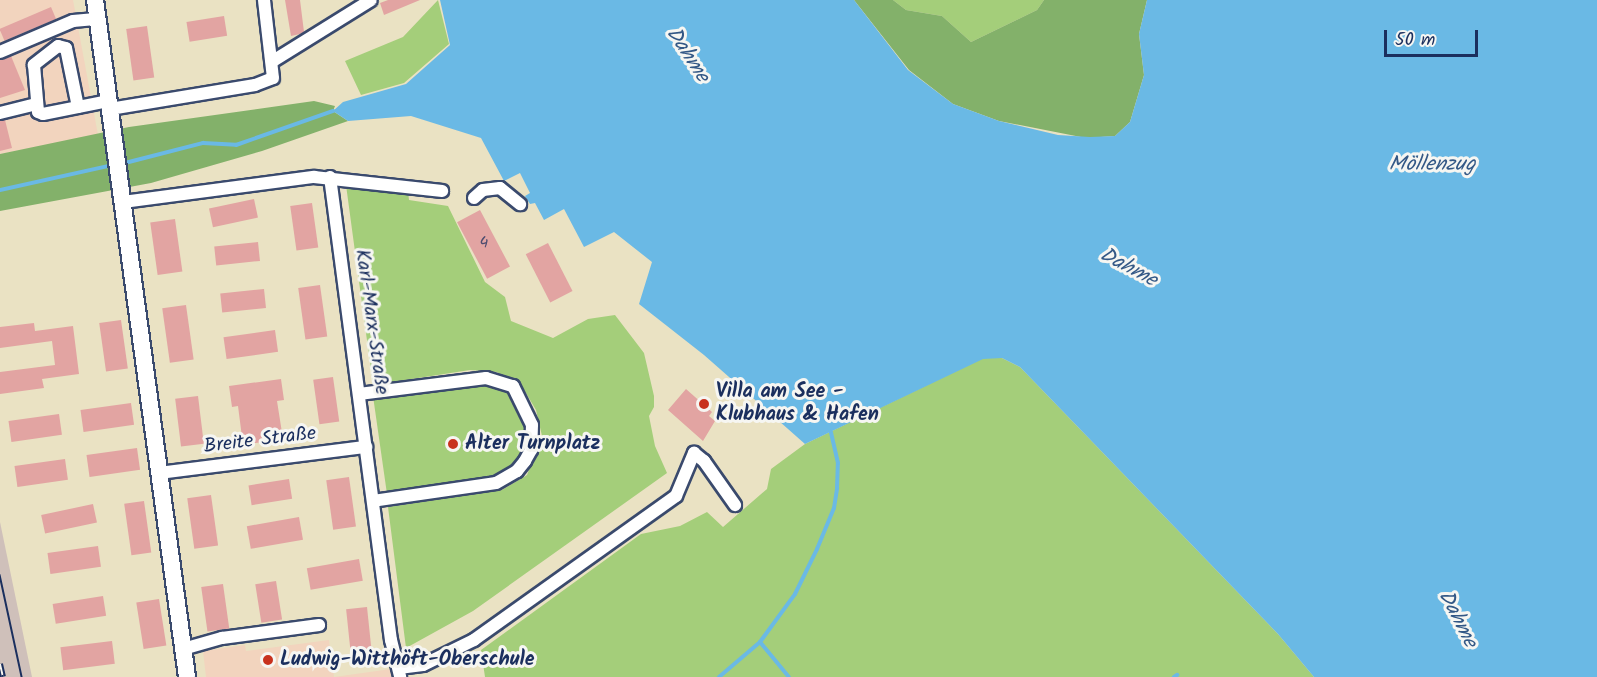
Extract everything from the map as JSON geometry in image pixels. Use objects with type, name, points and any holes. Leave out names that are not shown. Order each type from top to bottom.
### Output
[{"type":"main road","points":[[95,0],[187,677]]},
{"type":"street","points":[[78,107],[66,48],[58,46],[34,65],[38,112],[43,114],[78,107],[110,112],[259,84],[273,78],[273,61],[264,0]]},
{"type":"street","points":[[273,61],[371,0]]},
{"type":"street","points":[[0,52],[73,21],[98,19]]},
{"type":"street","points":[[0,113],[37,104]]},
{"type":"street","points":[[122,196],[330,177],[442,191]]},
{"type":"street","name":"Karl-Marx-Straße","points":[[330,177],[391,640],[399,673]]},
{"type":"street","points":[[474,198],[483,190],[500,188],[520,204]]},
{"type":"street","points":[[359,394],[486,378],[513,386],[532,425],[531,450],[517,471],[507,478],[496,483],[373,501]]},
{"type":"street","name":"Breite Straße","points":[[159,473],[366,447]]},
{"type":"street","points":[[399,673],[423,665],[474,640],[676,496],[694,453],[705,461],[735,505]]},
{"type":"street","points":[[183,648],[222,638],[320,625]]},
{"type":"shaded area","points":[[0,0],[73,0],[98,135],[0,154]]},
{"type":"shaded area","points":[[0,522],[32,677],[0,677]]},
{"type":"shaded area","name":"Ludwig-Witthöft-Oberschule","points":[[329,640],[334,677],[206,677],[203,651],[245,645],[246,651]]},
{"type":"shaded area","points":[[391,669],[392,677],[334,677]]},
{"type":"green space","points":[[438,0],[449,44],[404,83],[361,95],[345,61],[403,37]]},
{"type":"green space","points":[[854,0],[893,0],[906,10],[942,16],[971,42],[1037,10],[1044,0],[1147,0],[1139,34],[1144,75],[1130,122],[1115,136],[1086,138],[999,121],[953,104],[909,70]]},
{"type":"green space","points":[[893,0],[1044,0],[1037,10],[971,42],[942,16],[906,10]]},
{"type":"green space","points":[[314,101],[335,106],[333,111],[348,121],[262,151],[151,183],[0,211],[0,154],[129,127]]},
{"type":"green space","points":[[346,185],[408,191],[409,200],[448,206],[485,282],[505,297],[511,321],[553,338],[588,319],[615,315],[644,353],[654,396],[654,407],[649,416],[655,446],[667,473],[473,611],[406,648],[388,507],[502,490],[527,475],[542,436],[536,410],[523,388],[497,372],[470,370],[373,385]]},
{"type":"green space","points":[[983,358],[1002,358],[1020,367],[1278,634],[1314,677],[485,677],[481,650],[641,534],[680,526],[707,512],[723,527],[767,489],[771,469],[805,444]]},
{"type":"green space","name":"Alter Turnplatz","points":[[480,382],[506,389],[527,417],[524,453],[514,468],[499,479],[387,494],[373,396]]},
{"type":"water","points":[[440,0],[854,0],[908,70],[953,104],[999,121],[1058,135],[1090,137],[1115,136],[1130,122],[1144,75],[1139,34],[1147,0],[1597,0],[1597,677],[1314,677],[1278,634],[1020,367],[1002,358],[983,359],[805,444],[704,355],[639,304],[652,262],[614,232],[584,247],[564,209],[544,220],[535,203],[530,204],[525,196],[530,193],[520,173],[504,181],[481,138],[411,116],[348,121],[333,111],[343,102],[406,84],[450,45]]},
{"type":"building","points":[[285,0],[300,0],[304,32],[291,36]]},
{"type":"building","points":[[388,0],[420,0],[384,15],[380,3]]},
{"type":"building","points":[[51,7],[56,19],[5,41],[0,29]]},
{"type":"building","points":[[224,16],[227,36],[190,42],[186,22]]},
{"type":"building","points":[[147,26],[154,77],[133,80],[126,29]]},
{"type":"building","points":[[11,56],[25,90],[0,98],[0,60]]},
{"type":"building","points":[[5,120],[12,148],[0,151],[0,121]]},
{"type":"building","points":[[254,199],[258,218],[213,227],[209,209]]},
{"type":"building","points":[[312,203],[318,248],[296,251],[290,206]]},
{"type":"building","points":[[480,210],[510,267],[487,279],[457,222]]},
{"type":"building","points":[[175,219],[182,271],[158,275],[150,222]]},
{"type":"building","points":[[258,242],[260,261],[216,265],[214,247]]},
{"type":"building","points":[[548,243],[573,291],[550,302],[526,254]]},
{"type":"building","points":[[320,285],[327,336],[305,340],[298,288]]},
{"type":"building","points":[[264,289],[266,308],[222,312],[220,294]]},
{"type":"building","points":[[186,305],[194,359],[170,363],[162,308]]},
{"type":"building","points":[[121,320],[128,369],[106,372],[99,323]]},
{"type":"building","points":[[34,323],[35,331],[73,326],[79,374],[42,379],[44,388],[0,394],[0,372],[55,365],[52,341],[0,348],[0,327]]},
{"type":"building","points":[[275,330],[278,352],[227,359],[224,337]]},
{"type":"building","points":[[333,377],[339,422],[319,424],[313,380]]},
{"type":"building","points":[[281,379],[284,400],[277,401],[283,439],[243,445],[238,406],[232,407],[229,386]]},
{"type":"building","points":[[686,389],[712,412],[709,416],[715,421],[703,441],[668,410]]},
{"type":"building","points":[[198,396],[204,444],[181,446],[175,399]]},
{"type":"building","points":[[131,403],[134,425],[84,432],[80,410]]},
{"type":"building","points":[[59,414],[62,435],[11,442],[8,421]]},
{"type":"building","points":[[137,448],[140,470],[90,477],[86,455]]},
{"type":"building","points":[[65,459],[68,480],[17,487],[14,466]]},
{"type":"building","points":[[349,477],[356,527],[333,530],[326,480]]},
{"type":"building","points":[[289,479],[292,499],[252,505],[249,485]]},
{"type":"building","points":[[211,495],[218,546],[194,549],[187,498]]},
{"type":"building","points":[[144,501],[151,552],[131,555],[124,504]]},
{"type":"building","points":[[93,504],[97,523],[45,534],[41,515]]},
{"type":"building","points":[[299,517],[303,540],[251,549],[247,526]]},
{"type":"building","points":[[98,546],[101,567],[50,574],[47,553]]},
{"type":"building","points":[[359,559],[363,581],[311,590],[307,568]]},
{"type":"building","points":[[276,581],[282,620],[261,623],[255,584]]},
{"type":"building","points":[[223,584],[229,629],[207,632],[201,587]]},
{"type":"building","points":[[103,596],[106,616],[56,624],[53,604]]},
{"type":"building","points":[[159,599],[166,645],[144,649],[136,603]]},
{"type":"building","points":[[367,607],[372,651],[351,653],[346,609]]},
{"type":"building","points":[[112,641],[115,664],[63,670],[60,647]]},
{"type":"waterway","points":[[121,164],[203,143],[236,145],[333,111]]},
{"type":"waterway","points":[[0,190],[113,165]]},
{"type":"waterway","points":[[719,677],[760,642],[795,594],[817,549],[834,508],[837,488],[838,463],[831,432]]},
{"type":"waterway","points":[[760,642],[789,677]]},
{"type":"tram line","points":[[0,575],[22,677]]},
{"type":"railway","points":[[0,664],[3,677]]},
{"type":"place","name":"Villa am See - Klubhaus & Hafen","points":[[704,404]]},
{"type":"place","name":"Alter Turnplatz","points":[[453,444]]},
{"type":"place","name":"Ludwig-Witthöft-Oberschule","points":[[268,660]]},
{"type":"water label","name":"Dahme","points":[[687,55]]},
{"type":"water label","name":"Möllenzug","points":[[1432,165]]},
{"type":"water label","name":"Dahme","points":[[1128,268]]},
{"type":"water label","name":"Dahme","points":[[1457,619]]}]
